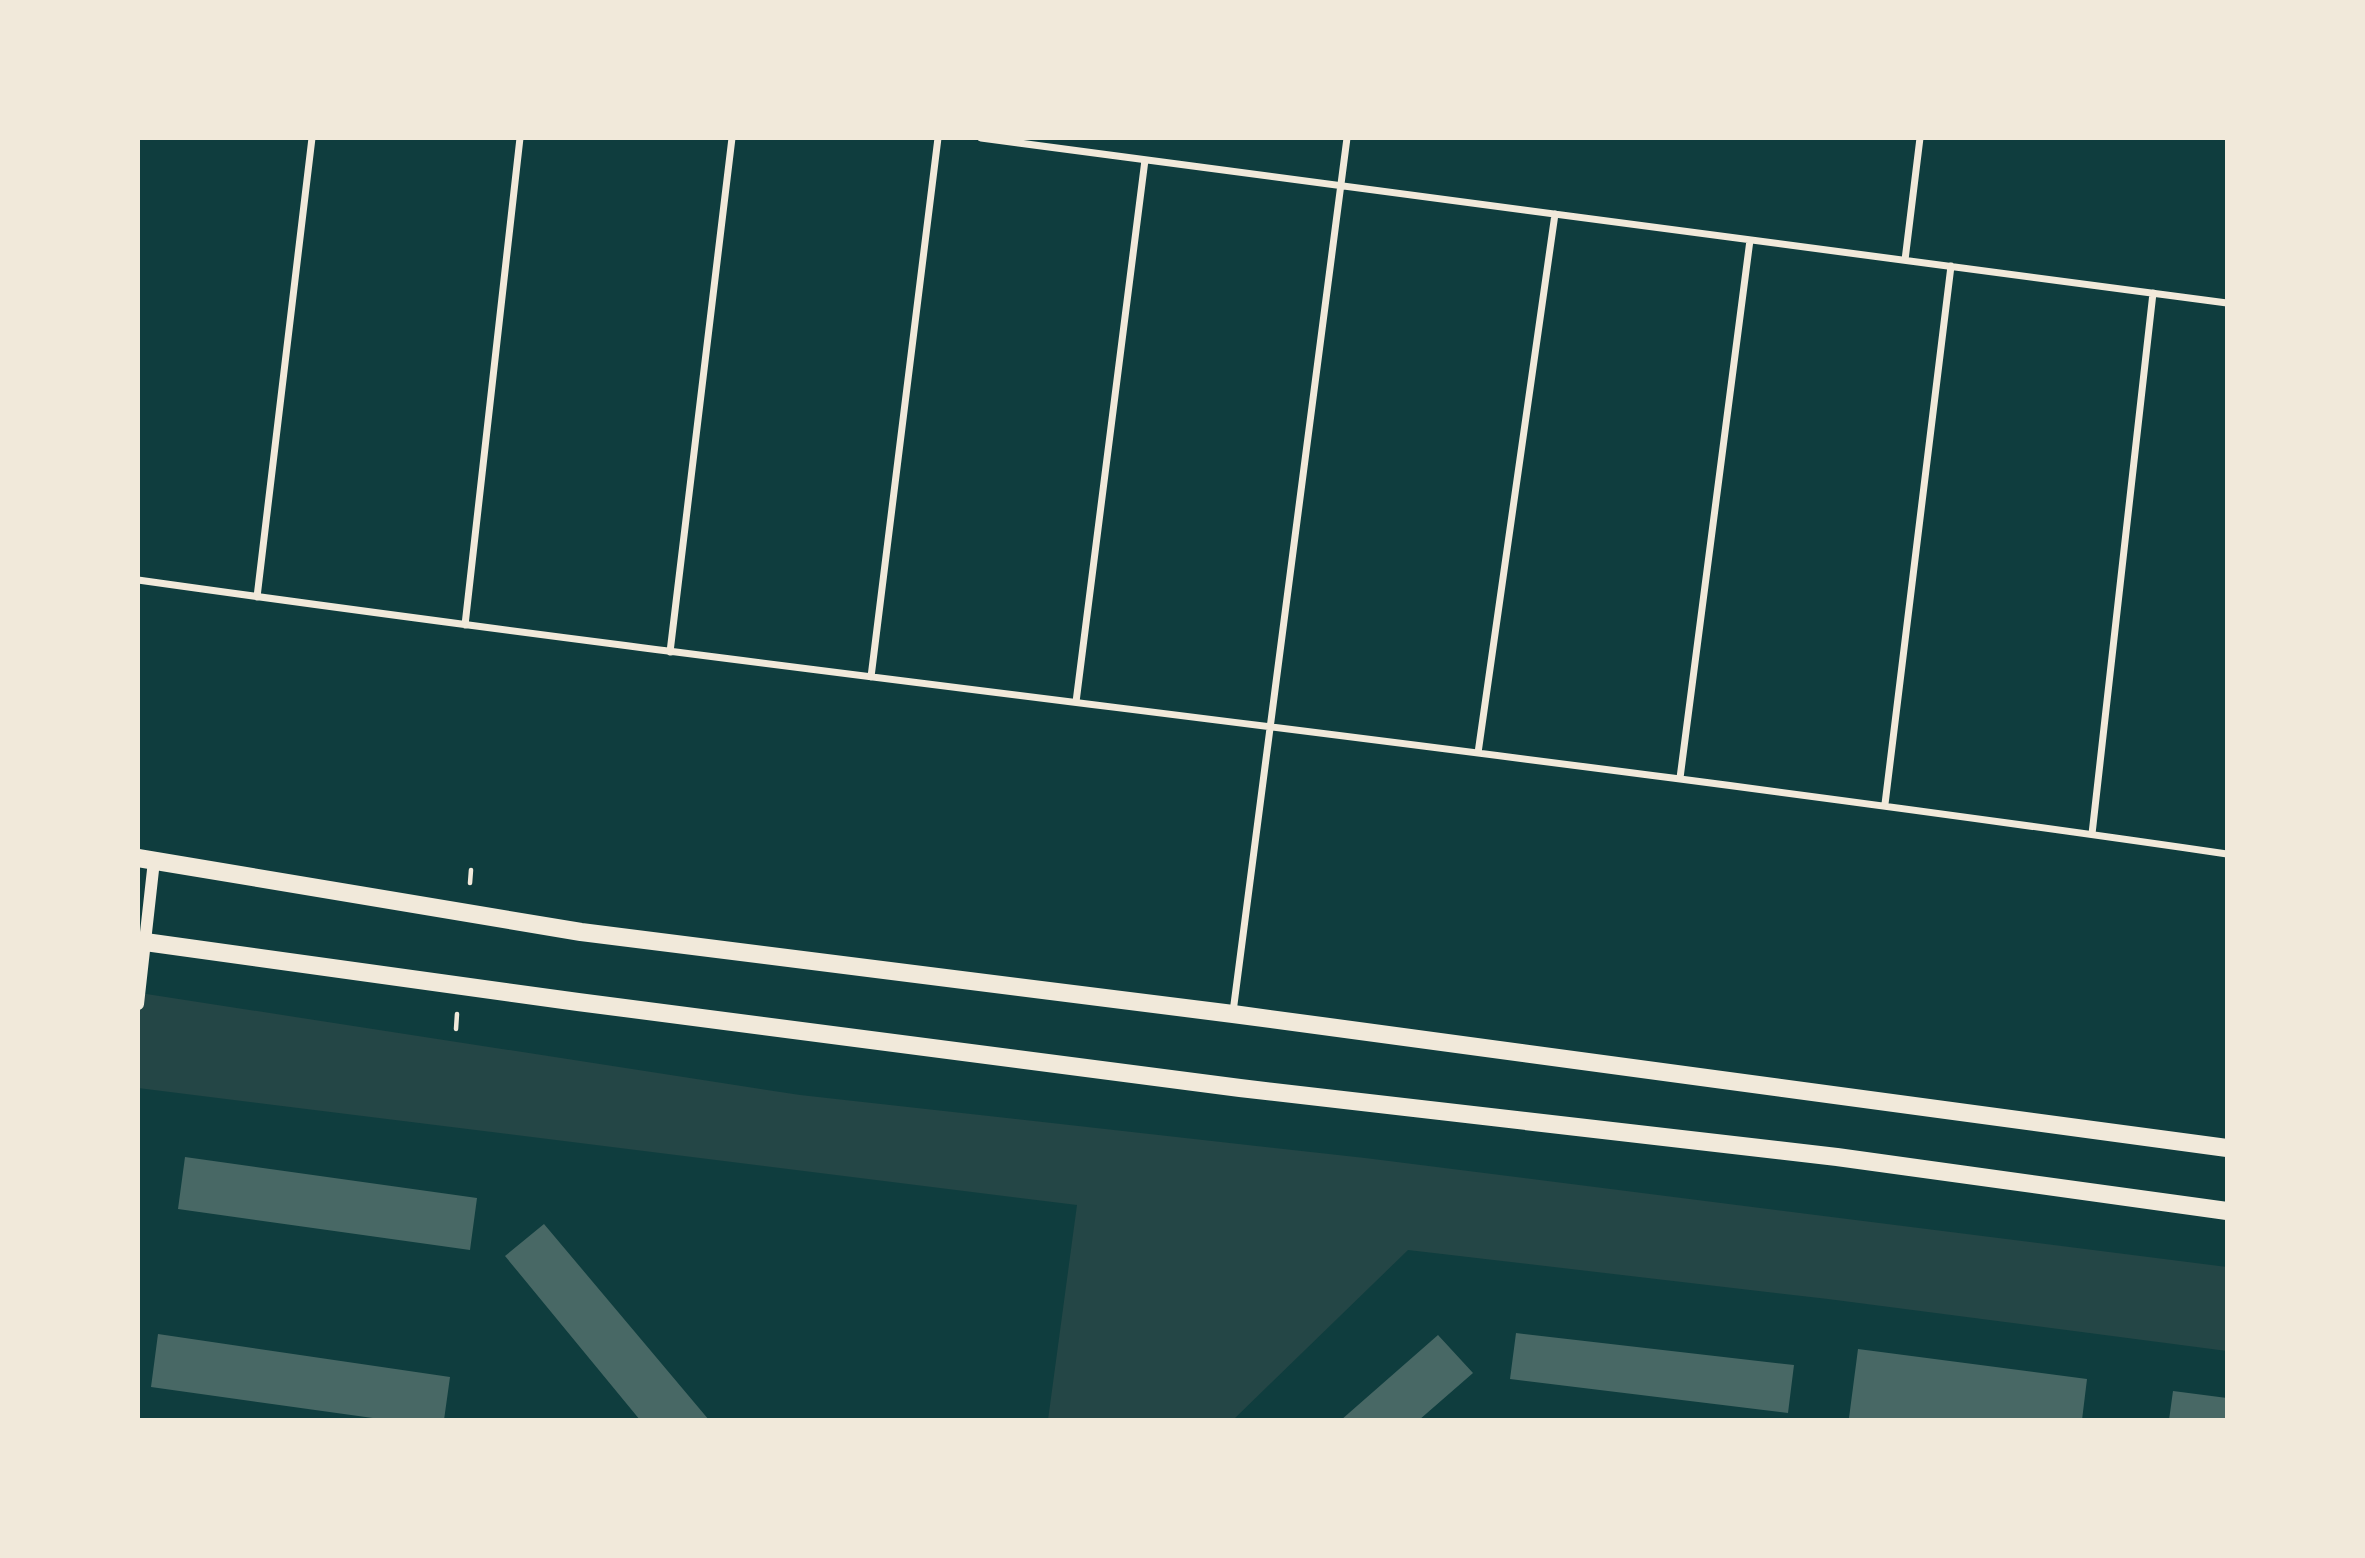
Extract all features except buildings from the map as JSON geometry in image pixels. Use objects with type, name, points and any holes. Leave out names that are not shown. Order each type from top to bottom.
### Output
[{"type":"main road","points":[[146,860],[581,932],[1233,1014],[2227,1148]]},
{"type":"main road","points":[[141,942],[1171,1079],[1837,1157],[2227,1211]]},
{"type":"street","points":[[257,597],[312,138]]},
{"type":"street","points":[[465,625],[520,138]]},
{"type":"street","points":[[670,652],[732,138]]},
{"type":"street","points":[[871,677],[937,138]]},
{"type":"street","points":[[981,138],[2227,303]]},
{"type":"street","points":[[1233,1014],[1347,138]]},
{"type":"street","points":[[1905,260],[1920,138]]},
{"type":"street","points":[[1076,702],[1146,160]]},
{"type":"street","points":[[1478,753],[1555,214]]},
{"type":"street","points":[[1680,778],[1750,240]]},
{"type":"street","points":[[1885,804],[1951,266]]},
{"type":"street","points":[[2092,834],[2153,293]]},
{"type":"street","points":[[138,580],[670,652],[1885,804],[2227,854]]},
{"type":"street","points":[[138,1004],[146,860]]},
{"type":"path","points":[[469,897],[471,870]]},
{"type":"path","points":[[456,1029],[458,1003]]},
{"type":"shaded area","points":[[140,993],[800,1095],[1365,1158],[2227,1267],[2227,1351],[1828,1299],[1408,1250],[1233,1420],[1048,1420],[1077,1205],[138,1088]]}]
